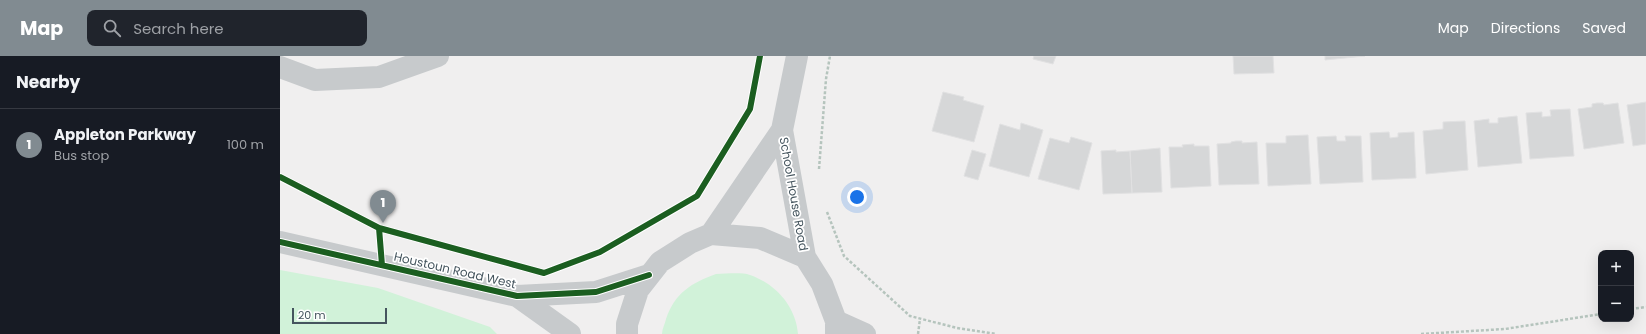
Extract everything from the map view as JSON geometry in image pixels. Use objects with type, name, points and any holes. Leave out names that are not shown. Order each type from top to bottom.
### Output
[{"type":"street","points":[[280,67],[314,80],[379,77],[438,56]]},
{"type":"street","name":"School House Road","points":[[797,56],[782,130],[805,257]]},
{"type":"street","name":"School House Road","points":[[711,234],[782,130]]},
{"type":"street","points":[[627,334],[627,324],[638,290],[660,262],[690,243],[711,234],[760,238],[805,257],[822,284],[836,328],[865,334]]},
{"type":"street","name":"Houstoun Road West","points":[[280,242],[517,296],[596,292],[649,276]]},
{"type":"street","name":"Houstoun Road West","points":[[517,296],[570,334]]},
{"type":"path","points":[[819,172],[826,79],[830,56]]},
{"type":"path","points":[[826,208],[844,256],[910,316],[957,328],[996,334]]},
{"type":"path","points":[[1634,309],[1646,307]]},
{"type":"path","points":[[1421,334],[1505,329],[1598,314]]},
{"type":"path","points":[[918,334],[920,319]]},
{"type":"green space","points":[[280,270],[378,288],[490,327],[497,334],[280,334]]},
{"type":"green space","points":[[716,274],[746,274],[768,284],[789,306],[798,334],[662,334],[662,330],[670,310],[679,296],[692,285]]},
{"type":"building","points":[[1034,56],[1056,56],[1053,64],[1033,59]]},
{"type":"building","points":[[1233,56],[1273,56],[1274,73],[1234,74]]},
{"type":"building","points":[[1325,56],[1365,56],[1325,60]]},
{"type":"building","points":[[943,92],[964,97],[963,100],[984,106],[974,142],[932,131]]},
{"type":"building","points":[[1646,102],[1646,144],[1633,146],[1627,105]]},
{"type":"building","points":[[1603,103],[1604,105],[1618,103],[1624,143],[1584,149],[1578,109],[1592,107],[1592,104]]},
{"type":"building","points":[[1570,109],[1574,156],[1530,159],[1526,113],[1542,112],[1542,117],[1551,116],[1550,110]]},
{"type":"building","points":[[1517,116],[1522,163],[1478,167],[1474,121],[1489,119],[1489,123],[1498,123],[1498,118]]},
{"type":"building","points":[[1465,121],[1468,170],[1426,174],[1423,131],[1443,129],[1443,122]]},
{"type":"building","points":[[1021,123],[1043,130],[1029,177],[989,166],[1000,124],[1020,130]]},
{"type":"building","points":[[1389,132],[1390,138],[1398,137],[1398,133],[1414,132],[1416,178],[1372,180],[1370,133]]},
{"type":"building","points":[[1308,135],[1311,184],[1268,186],[1266,143],[1286,143],[1286,136]]},
{"type":"building","points":[[1336,136],[1337,141],[1346,141],[1345,136],[1361,136],[1363,182],[1320,184],[1317,137]]},
{"type":"building","points":[[1071,137],[1092,143],[1079,190],[1038,179],[1050,138],[1069,143]]},
{"type":"building","points":[[1242,141],[1242,143],[1257,142],[1259,184],[1219,185],[1217,144]]},
{"type":"building","points":[[1194,144],[1194,146],[1209,146],[1211,186],[1171,188],[1169,147],[1183,147],[1182,145]]},
{"type":"building","points":[[1160,148],[1162,192],[1132,193],[1130,151]]},
{"type":"building","points":[[972,150],[986,154],[978,180],[964,176]]},
{"type":"building","points":[[1116,150],[1116,152],[1130,151],[1132,193],[1103,194],[1101,151]]},
{"type":"cycle path","points":[[379,228],[544,273],[600,252],[697,196],[750,109],[760,56]]},
{"type":"cycle path","points":[[280,177],[379,228],[382,265]]},
{"type":"cycle path","points":[[280,242],[517,296],[596,292],[649,275]]},
{"type":"place","name":"Appleton Parkway","points":[[383,223]]}]
